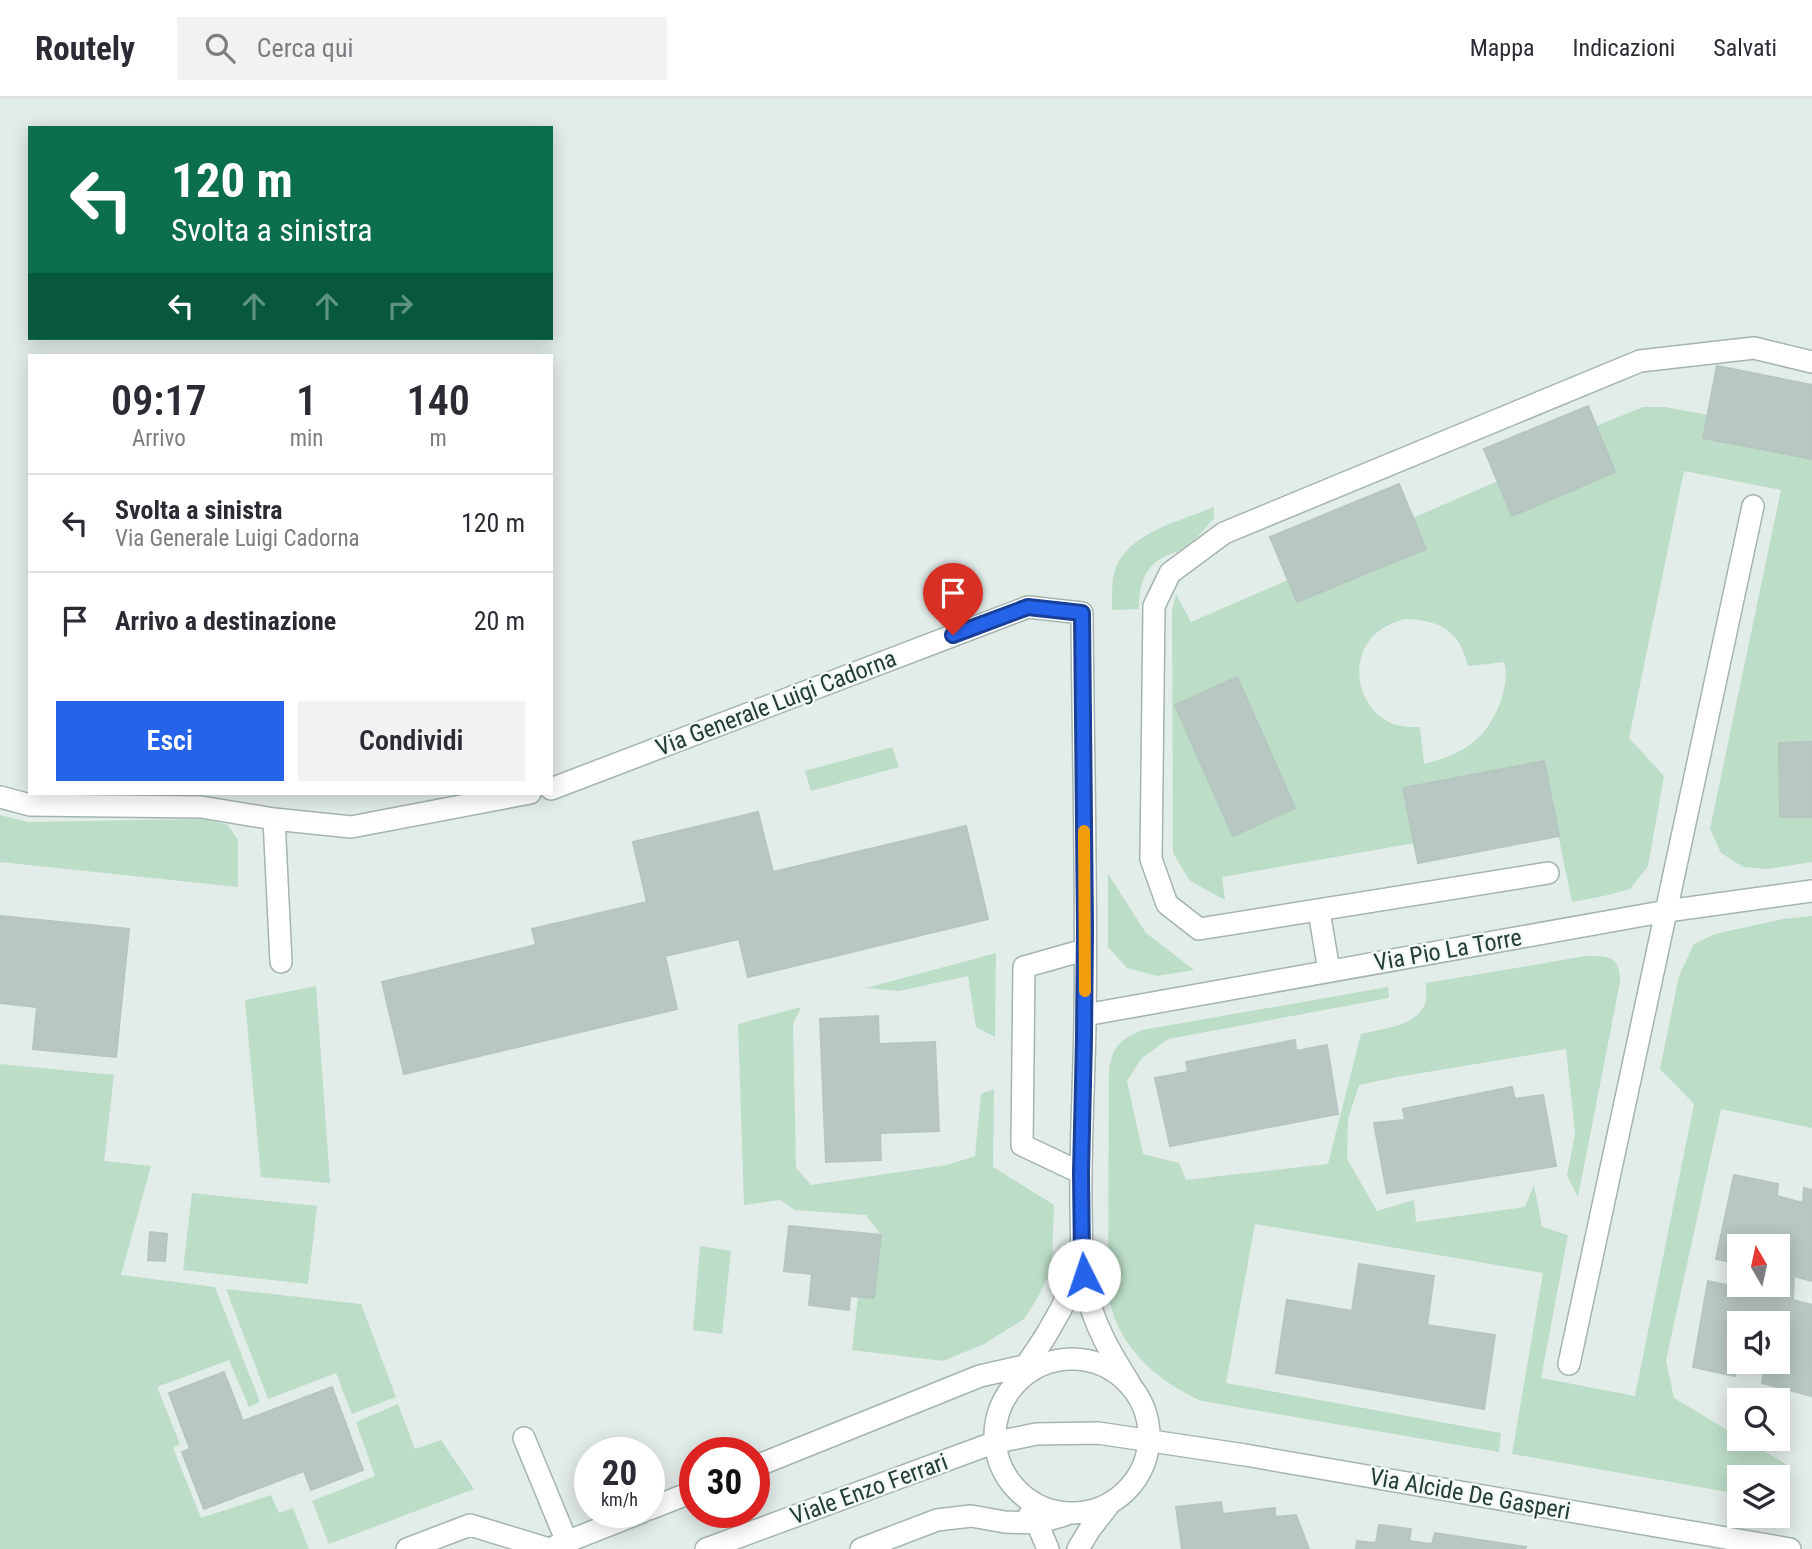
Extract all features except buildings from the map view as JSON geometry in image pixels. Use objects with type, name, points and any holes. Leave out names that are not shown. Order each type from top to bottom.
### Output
[{"type":"street","points":[[1548,873],[1199,929],[1167,904],[1151,859],[1153,606],[1170,573],[1224,533],[1640,361],[1754,348],[1812,362]]},
{"type":"street","points":[[1569,1364],[1753,506]]},
{"type":"street","name":"Via Generale Luigi Cadorna","points":[[553,788],[1028,607],[1082,613],[1084,950]]},
{"type":"street","points":[[0,797],[30,805],[201,807],[274,819],[351,827],[519,795]]},
{"type":"street","points":[[274,819],[281,962]]},
{"type":"street","name":"Via Pio La Torre","points":[[1085,1015],[1667,911],[1812,891]]},
{"type":"street","points":[[1319,911],[1329,971]]},
{"type":"street","points":[[1079,1549],[1108,1506],[1124,1494],[1137,1478],[1146,1460],[1150,1441],[1145,1410],[1106,1346],[1095,1321],[1082,1261],[1084,950],[1024,967],[1022,1145],[1081,1173]]},
{"type":"street","points":[[1048,1549],[1037,1523],[1001,1471],[993,1443],[995,1421],[1002,1400],[1027,1371],[1061,1309],[1082,1261]]},
{"type":"street","points":[[770,1461],[980,1376],[1027,1371],[1065,1359],[1089,1360],[1111,1369],[1130,1384]]},
{"type":"street","name":"Via Alcide De Gasperi","points":[[993,1443],[1035,1434],[1098,1433],[1272,1459],[1790,1549]]},
{"type":"street","points":[[524,1438],[554,1547]]},
{"type":"street","name":"Viale Enzo Ferrari","points":[[706,1549],[993,1443]]},
{"type":"street","points":[[1018,1493],[1041,1508],[1069,1514]]},
{"type":"street","points":[[861,1549],[937,1520],[971,1516],[1005,1522],[1037,1523],[1108,1506]]},
{"type":"street","points":[[407,1549],[470,1525],[554,1547],[602,1528]]},
{"type":"green space","points":[[1643,407],[1665,407],[1708,415],[1812,459],[1812,742],[1779,743],[1780,817],[1812,817],[1812,862],[1767,869],[1743,867],[1721,853],[1710,829],[1781,490],[1684,471],[1629,738],[1664,776],[1648,866],[1630,889],[1572,902],[1543,761],[1404,788],[1414,843],[1222,877],[1225,900],[1190,881],[1173,853],[1172,611],[1176,594],[1191,622],[1288,580],[1297,602],[1426,549],[1413,518],[1498,481],[1512,515],[1615,473],[1596,426]],"holes":[[[1405,619],[1428,622],[1447,630],[1460,644],[1468,666],[1504,662],[1505,666],[1506,681],[1501,700],[1496,714],[1481,735],[1462,750],[1424,764],[1420,727],[1396,725],[1382,718],[1366,699],[1359,676],[1363,652],[1369,641],[1385,627]],[[1237,677],[1295,808],[1233,836],[1175,706]]]},
{"type":"green space","points":[[1214,507],[1214,518],[1195,540],[1181,550],[1160,559],[1149,569],[1141,588],[1139,609],[1112,610],[1115,572],[1127,551],[1148,534]]},
{"type":"green space","points":[[892,747],[899,767],[811,791],[805,771]]},
{"type":"green space","points":[[0,815],[28,822],[205,819],[228,825],[238,840],[238,887],[0,862]]},
{"type":"green space","points":[[1108,874],[1146,933],[1194,970],[1157,976],[1127,968],[1108,947]]},
{"type":"green space","points":[[1812,916],[1812,1128],[1721,1109],[1666,1360],[1674,1398],[1727,1430],[1727,1451],[1764,1451],[1786,1465],[1727,1465],[1727,1492],[1512,1454],[1543,1273],[1255,1224],[1226,1383],[1501,1433],[1499,1452],[1202,1401],[1171,1385],[1157,1374],[1144,1363],[1123,1336],[1110,1303],[1108,1275],[1109,1069],[1113,1053],[1123,1040],[1142,1030],[1388,987],[1389,998],[1168,1039],[1141,1059],[1127,1081],[1143,1154],[1179,1163],[1186,1180],[1328,1164],[1361,1034],[1399,1025],[1416,1016],[1426,1001],[1426,983],[1586,956],[1601,956],[1615,962],[1620,982],[1578,1197],[1567,1176],[1575,1133],[1566,1049],[1359,1085],[1348,1119],[1347,1159],[1377,1211],[1414,1200],[1416,1222],[1525,1207],[1534,1185],[1542,1227],[1568,1235],[1541,1378],[1635,1396],[1694,1104],[1660,1069],[1679,976],[1694,944],[1715,934],[1783,919]]},
{"type":"green space","points":[[996,953],[995,1037],[976,1027],[968,976],[899,991],[866,988]]},
{"type":"green space","points":[[316,986],[330,1183],[261,1177],[245,1000]]},
{"type":"green space","points":[[801,1007],[793,1024],[796,1168],[811,1185],[947,1165],[975,1156],[981,1094],[994,1089],[993,1167],[1054,1205],[1052,1258],[1047,1279],[1024,1319],[984,1344],[943,1361],[852,1350],[858,1297],[874,1298],[881,1235],[866,1215],[795,1210],[780,1200],[744,1205],[738,1024]]},
{"type":"green space","points":[[0,1064],[114,1075],[104,1161],[151,1166],[121,1275],[215,1287],[260,1402],[249,1407],[229,1360],[157,1387],[180,1444],[173,1448],[201,1518],[271,1495],[279,1513],[293,1508],[309,1549],[0,1549]]},
{"type":"green space","points":[[192,1193],[317,1206],[308,1284],[183,1270]]},
{"type":"green space","points":[[700,1246],[731,1251],[722,1334],[693,1330]]},
{"type":"green space","points":[[226,1289],[361,1304],[396,1397],[352,1414],[336,1373],[268,1399]]},
{"type":"green space","points":[[398,1404],[415,1449],[441,1440],[474,1489],[329,1544],[312,1501],[375,1476],[356,1422]]},
{"type":"slow traffic","points":[[1084,831],[1085,991]]},
{"type":"route","points":[[953,635],[1028,607],[1082,613],[1085,1015],[1081,1173],[1084,1275]]}]
